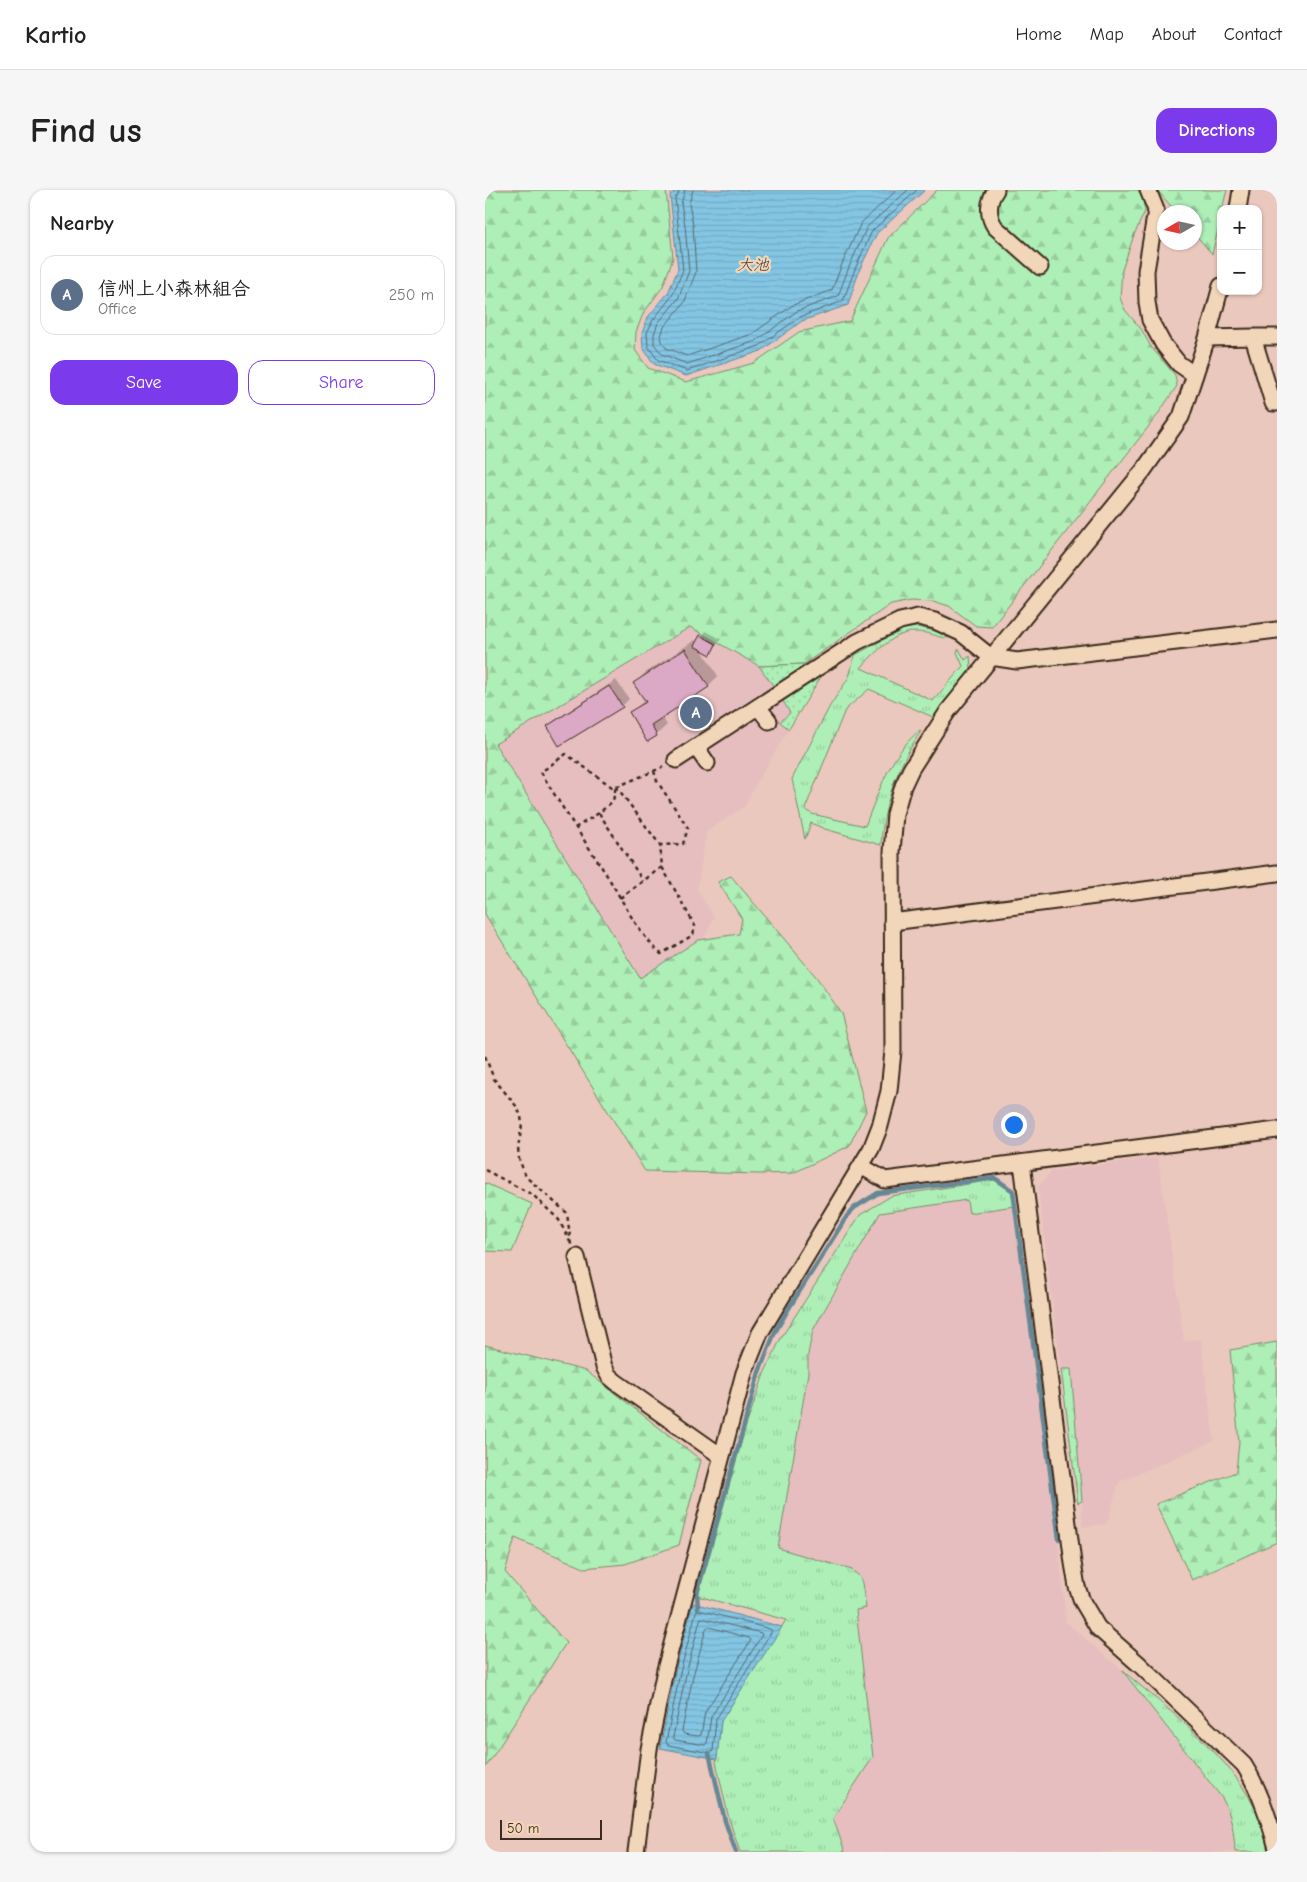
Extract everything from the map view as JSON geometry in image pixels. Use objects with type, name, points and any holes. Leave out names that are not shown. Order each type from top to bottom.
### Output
[{"type":"street","points":[[996,190],[990,198],[990,219],[995,227],[1040,267]]},
{"type":"street","points":[[1148,190],[1156,210],[1146,270],[1147,302],[1150,320],[1173,358],[1195,375]]},
{"type":"street","points":[[1239,205],[1241,190]]},
{"type":"street","points":[[636,1852],[649,1749],[665,1670],[744,1374],[760,1333],[811,1245],[861,1166],[880,1126],[889,1091],[893,1042],[892,852],[895,814],[903,786],[923,749],[948,712],[991,656],[1143,471],[1181,417],[1207,338],[1219,295]]},
{"type":"street","points":[[1253,337],[1276,407]]},
{"type":"street","points":[[1207,338],[1277,337]]},
{"type":"street","points":[[676,760],[857,642],[900,621],[917,617],[946,624],[991,656],[1017,661],[1277,630]]},
{"type":"street","points":[[758,707],[769,721]]},
{"type":"street","points":[[696,747],[707,763]]},
{"type":"street","points":[[891,922],[1277,873]]},
{"type":"street","points":[[861,1166],[885,1180],[1277,1130]]},
{"type":"street","points":[[1022,1163],[1073,1563],[1077,1587],[1082,1601],[1099,1628],[1141,1665],[1243,1765],[1252,1778],[1266,1811],[1277,1848]]},
{"type":"street","points":[[574,1251],[601,1358],[609,1376],[721,1456]]},
{"type":"path","points":[[616,786],[659,845],[663,867],[695,926],[693,934],[661,954],[649,943],[541,772],[566,754],[612,786],[616,786],[676,760]]},
{"type":"path","points":[[654,771],[657,781],[688,828],[683,844],[659,845]]},
{"type":"path","points":[[575,828],[613,802],[616,786]]},
{"type":"path","points":[[599,812],[643,882]]},
{"type":"path","points":[[620,898],[663,867]]},
{"type":"path","points":[[485,1056],[494,1079],[517,1107],[521,1116],[522,1125],[518,1148],[519,1159],[526,1177],[567,1213],[574,1251]]},
{"type":"path","points":[[485,1170],[533,1195],[559,1220],[574,1251]]},
{"type":"shaded area","points":[[690,627],[759,666],[804,664],[822,675],[757,782],[745,806],[706,832],[697,889],[714,917],[706,935],[640,979],[495,744]]},
{"type":"shaded area","points":[[1158,1157],[1184,1341],[1201,1339],[1214,1441],[1119,1482],[1107,1524],[1082,1527],[1082,1501],[1071,1369],[1061,1369],[1038,1188],[1051,1171]]},
{"type":"shaded area","points":[[967,1200],[969,1213],[1014,1206],[1058,1542],[1066,1622],[1122,1670],[1222,1798],[1229,1809],[1232,1821],[1235,1852],[845,1852],[833,1818],[873,1757],[856,1609],[778,1548],[808,1373],[808,1354],[813,1330],[880,1213]]},
{"type":"green space","points":[[485,190],[666,190],[673,258],[663,286],[643,314],[636,332],[635,350],[648,368],[686,382],[754,363],[799,332],[850,321],[888,238],[937,190],[1141,190],[1145,211],[1134,235],[1122,270],[1120,298],[1125,310],[1141,329],[1151,347],[1175,375],[1177,386],[1156,417],[992,627],[976,626],[949,606],[933,601],[911,600],[891,604],[804,664],[759,666],[690,627],[495,744],[640,978],[698,940],[739,934],[742,919],[718,882],[731,876],[817,978],[841,1013],[866,1111],[849,1146],[793,1173],[645,1171],[485,914]]},
{"type":"green space","points":[[1157,190],[1227,190],[1223,205],[1217,205],[1217,233],[1212,254],[1202,242],[1202,205],[1170,205]]},
{"type":"green space","points":[[917,627],[945,633],[952,637],[948,638],[920,632],[897,636],[875,653],[861,668],[933,701],[963,666],[957,652],[959,649],[965,660],[970,656],[971,669],[933,717],[869,689],[845,710],[805,809],[812,814],[865,826],[893,762],[920,730],[905,757],[893,785],[882,830],[881,845],[825,829],[811,823],[805,839],[792,779],[830,706],[849,677],[855,655],[903,629]]},
{"type":"green space","points":[[804,664],[810,667],[775,688],[759,666]]},
{"type":"green space","points":[[822,675],[789,729],[780,722],[790,713],[783,701]]},
{"type":"green space","points":[[994,1180],[1012,1192],[1014,1206],[969,1213],[967,1200],[880,1213],[813,1330],[808,1354],[808,1373],[778,1548],[852,1570],[859,1576],[866,1608],[856,1610],[873,1757],[833,1818],[845,1852],[740,1852],[729,1819],[716,1762],[721,1721],[786,1620],[698,1596],[746,1426],[764,1374],[781,1338],[860,1215],[891,1196]]},
{"type":"green space","points":[[485,1183],[532,1204],[512,1252],[485,1251]]},
{"type":"green space","points":[[1277,1342],[1277,1542],[1192,1580],[1156,1504],[1236,1472],[1239,1442],[1230,1350]]},
{"type":"green space","points":[[485,1345],[586,1371],[701,1460],[679,1545],[625,1564],[584,1568],[515,1538],[505,1572],[566,1643],[486,1767]]},
{"type":"green space","points":[[1061,1369],[1071,1369],[1082,1501],[1078,1503]]},
{"type":"green space","points":[[1122,1670],[1180,1719],[1218,1756],[1235,1776],[1249,1797],[1259,1818],[1268,1852],[1235,1852],[1232,1824],[1222,1798]]},
{"type":"water","name":"大池","points":[[677,190],[925,190],[877,233],[859,271],[848,305],[802,321],[761,351],[686,376],[654,364],[643,348],[642,333],[648,317],[668,293],[678,269],[670,195]]},
{"type":"water","points":[[693,1603],[782,1627],[721,1721],[717,1759],[660,1748],[675,1672]]},
{"type":"building","points":[[700,635],[716,644],[711,655],[694,646]]},
{"type":"building","points":[[685,649],[709,687],[651,725],[657,736],[647,742],[629,712],[646,702],[633,683]]},
{"type":"building","points":[[609,686],[623,707],[559,746],[547,726]]},
{"type":"waterway","points":[[698,1609],[697,1593],[759,1372],[775,1332],[847,1216],[854,1208],[878,1193],[995,1178],[1013,1191],[1059,1539]]},
{"type":"waterway","points":[[709,1753],[725,1821],[736,1852]]},
{"type":"place","name":"信州上小森林組合","points":[[696,713]]}]
